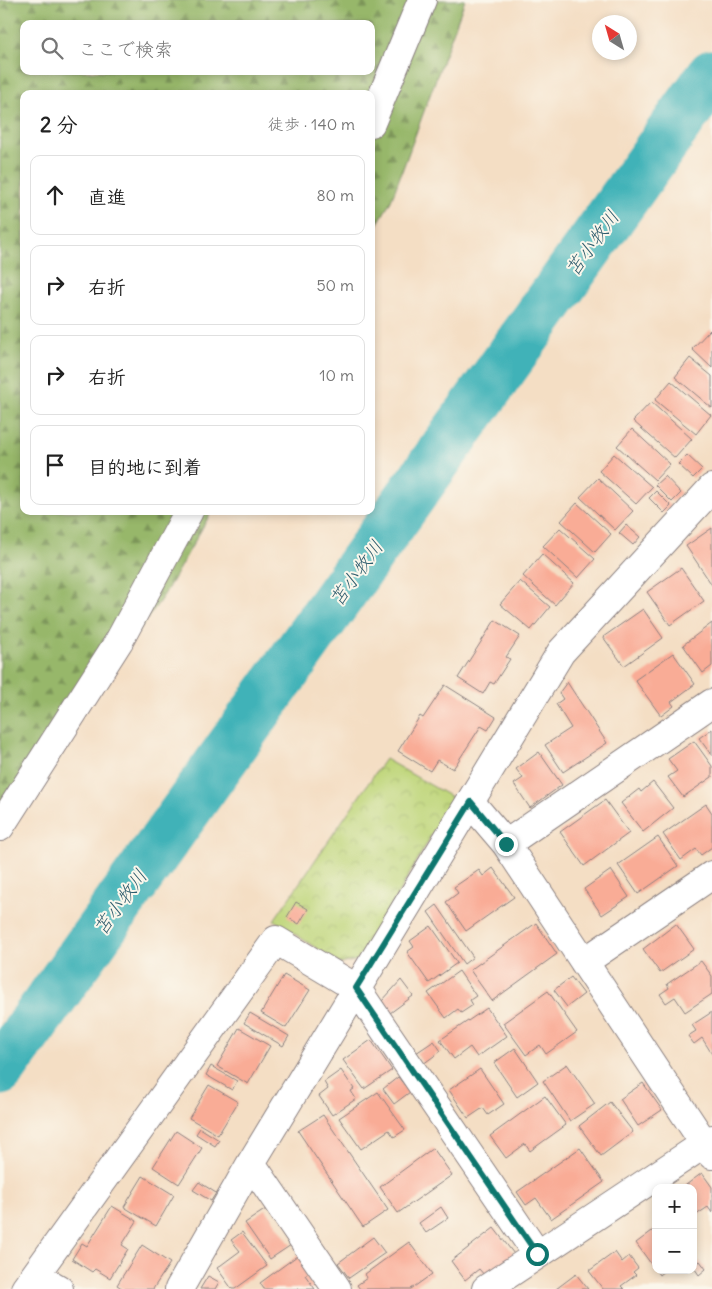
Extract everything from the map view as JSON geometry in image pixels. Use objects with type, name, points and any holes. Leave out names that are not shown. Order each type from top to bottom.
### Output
[{"type":"street","points":[[375,113],[422,0]]},
{"type":"street","points":[[179,1289],[251,1163],[561,652],[712,488]]},
{"type":"street","points":[[0,827],[119,641],[187,515]]},
{"type":"street","points":[[506,844],[712,704]]},
{"type":"street","points":[[471,802],[506,844],[709,1146],[537,1254],[486,1289]]},
{"type":"street","points":[[584,962],[712,875]]},
{"type":"street","points":[[59,1289],[30,1282],[276,940],[356,988],[537,1254]]},
{"type":"street","points":[[251,1163],[337,1289]]},
{"type":"green space","points":[[0,0],[465,0],[391,201],[375,228],[375,90],[20,90],[20,515],[210,515],[164,595],[0,827]]},
{"type":"green space","points":[[385,759],[453,798],[361,959],[340,964],[274,920]]},
{"type":"building","points":[[710,330],[712,332],[712,368],[692,349]]},
{"type":"building","points":[[690,358],[712,376],[712,408],[675,377]]},
{"type":"building","points":[[671,381],[711,415],[696,434],[655,400]]},
{"type":"building","points":[[651,402],[692,439],[675,458],[633,421]]},
{"type":"building","points":[[632,429],[670,464],[655,480],[617,446]]},
{"type":"building","points":[[614,454],[652,487],[636,504],[599,471]]},
{"type":"building","points":[[687,455],[702,469],[693,478],[678,464]]},
{"type":"building","points":[[665,476],[681,493],[672,502],[655,485]]},
{"type":"building","points":[[598,478],[633,511],[615,530],[580,497]]},
{"type":"building","points":[[656,491],[671,506],[664,513],[649,498]]},
{"type":"building","points":[[577,503],[611,534],[595,552],[561,521]]},
{"type":"building","points":[[626,525],[640,537],[633,545],[619,533]]},
{"type":"building","points":[[560,528],[595,559],[578,578],[543,546]]},
{"type":"building","points":[[712,528],[712,585],[686,546]]},
{"type":"building","points":[[542,554],[574,583],[555,605],[523,576]]},
{"type":"building","points":[[681,568],[704,601],[670,625],[647,592]]},
{"type":"building","points":[[520,581],[550,607],[531,630],[500,604]]},
{"type":"building","points":[[643,609],[663,638],[624,666],[603,637]]},
{"type":"building","points":[[495,620],[520,636],[506,657],[510,659],[494,684],[490,682],[483,694],[458,678]]},
{"type":"building","points":[[712,623],[712,666],[703,673],[683,645]]},
{"type":"building","points":[[673,653],[695,684],[671,702],[674,706],[661,716],[635,680]]},
{"type":"building","points":[[567,682],[607,743],[563,772],[545,745],[571,728],[556,704],[563,699],[559,693]]},
{"type":"building","points":[[445,685],[496,717],[488,730],[481,726],[453,769],[437,760],[430,771],[398,751],[420,716],[423,718]]},
{"type":"building","points":[[712,729],[712,756],[699,738]]},
{"type":"building","points":[[694,741],[712,766],[712,777],[683,797],[668,777],[677,771],[668,759]]},
{"type":"building","points":[[539,752],[562,785],[530,808],[514,784],[523,778],[516,769]]},
{"type":"building","points":[[653,782],[673,808],[643,832],[621,803],[639,789],[641,792]]},
{"type":"building","points":[[605,800],[629,833],[584,866],[560,832]]},
{"type":"building","points":[[706,804],[712,813],[712,847],[701,855],[696,849],[681,860],[663,834]]},
{"type":"building","points":[[658,837],[678,866],[638,894],[618,865]]},
{"type":"building","points":[[493,868],[514,897],[466,931],[446,902],[458,893],[454,887],[479,870],[483,876]]},
{"type":"building","points":[[611,870],[629,897],[602,915],[584,889]]},
{"type":"building","points":[[296,902],[308,909],[299,924],[287,917]]},
{"type":"building","points":[[437,905],[473,957],[464,964],[428,912]]},
{"type":"building","points":[[536,923],[557,954],[492,1001],[470,970]]},
{"type":"building","points":[[676,924],[694,949],[660,973],[643,949]]},
{"type":"building","points":[[431,926],[457,963],[429,983],[407,952],[414,947],[410,941]]},
{"type":"building","points":[[701,961],[712,976],[712,994],[685,1012],[675,997],[666,1003],[660,994],[669,988],[667,984]]},
{"type":"building","points":[[459,971],[476,996],[470,1000],[473,1005],[461,1013],[458,1009],[446,1018],[428,993]]},
{"type":"building","points":[[284,975],[310,990],[286,1028],[261,1013]]},
{"type":"building","points":[[571,977],[584,994],[567,1007],[554,990]]},
{"type":"building","points":[[401,980],[413,996],[390,1013],[382,1001]]},
{"type":"building","points":[[548,991],[577,1032],[546,1054],[540,1045],[526,1055],[503,1023]]},
{"type":"building","points":[[487,1008],[507,1036],[477,1057],[470,1047],[454,1059],[440,1040]]},
{"type":"building","points":[[712,1012],[712,1054],[702,1038],[694,1044],[688,1036],[696,1031],[692,1025]]},
{"type":"building","points":[[250,1013],[289,1036],[283,1046],[244,1023]]},
{"type":"building","points":[[239,1028],[270,1046],[248,1084],[217,1066]]},
{"type":"building","points":[[371,1040],[392,1070],[364,1089],[343,1060]]},
{"type":"building","points":[[434,1041],[441,1051],[423,1064],[416,1053]]},
{"type":"building","points":[[515,1048],[538,1082],[517,1097],[494,1063]]},
{"type":"building","points":[[567,1064],[595,1104],[570,1121],[543,1081]]},
{"type":"building","points":[[211,1066],[237,1081],[232,1090],[206,1075]]},
{"type":"building","points":[[480,1069],[504,1104],[488,1115],[483,1108],[468,1118],[449,1090]]},
{"type":"building","points":[[341,1070],[354,1089],[351,1091],[356,1099],[332,1115],[319,1096],[328,1089],[324,1082]]},
{"type":"building","points":[[398,1077],[410,1092],[394,1104],[383,1089]]},
{"type":"building","points":[[643,1083],[662,1110],[638,1126],[620,1099]]},
{"type":"building","points":[[209,1085],[238,1102],[218,1135],[189,1118]]},
{"type":"building","points":[[378,1092],[405,1130],[394,1137],[389,1130],[361,1149],[339,1118]]},
{"type":"building","points":[[545,1096],[566,1125],[530,1151],[525,1144],[506,1158],[490,1136]]},
{"type":"building","points":[[610,1102],[633,1132],[601,1156],[579,1126]]},
{"type":"building","points":[[323,1115],[388,1210],[363,1227],[298,1131]]},
{"type":"building","points":[[200,1128],[219,1140],[215,1146],[196,1134]]},
{"type":"building","points":[[176,1131],[202,1148],[179,1184],[153,1167]]},
{"type":"building","points":[[433,1148],[452,1175],[398,1213],[380,1187]]},
{"type":"building","points":[[580,1148],[604,1182],[551,1219],[536,1198],[526,1205],[517,1192]]},
{"type":"building","points":[[702,1173],[712,1187],[712,1213],[708,1207],[697,1214],[697,1184],[687,1184]]},
{"type":"building","points":[[143,1176],[174,1195],[156,1226],[124,1207]]},
{"type":"building","points":[[199,1182],[216,1193],[211,1201],[193,1190]]},
{"type":"building","points":[[112,1206],[137,1221],[122,1245],[128,1249],[110,1278],[95,1269],[92,1272],[72,1259],[82,1243],[87,1246]]},
{"type":"building","points":[[441,1207],[448,1218],[426,1233],[419,1223]]},
{"type":"building","points":[[266,1209],[291,1245],[270,1259],[245,1223]]},
{"type":"building","points":[[494,1228],[514,1254],[485,1276],[479,1269],[465,1280],[451,1261]]},
{"type":"building","points":[[652,1231],[652,1265],[636,1243]]},
{"type":"building","points":[[242,1232],[267,1266],[235,1289],[232,1289],[217,1268],[240,1251],[231,1240]]},
{"type":"building","points":[[373,1237],[385,1253],[349,1278],[338,1263]]},
{"type":"building","points":[[409,1242],[432,1274],[411,1289],[360,1289],[357,1285],[367,1278],[365,1274]]},
{"type":"building","points":[[142,1245],[170,1263],[153,1289],[123,1289],[117,1285]]},
{"type":"building","points":[[615,1252],[622,1262],[629,1256],[638,1268],[633,1272],[636,1275],[621,1286],[624,1289],[603,1289],[589,1271]]},
{"type":"building","points":[[301,1253],[313,1270],[305,1275],[315,1289],[264,1289],[260,1283]]},
{"type":"building","points":[[700,1261],[706,1269],[699,1275],[697,1272],[697,1263]]},
{"type":"building","points":[[576,1274],[588,1289],[556,1289]]},
{"type":"building","points":[[208,1276],[219,1282],[215,1289],[200,1289]]},
{"type":"waterway","name":"苫小牧川","points":[[0,1070],[712,75]]},
{"type":"route","points":[[506,844],[471,802],[356,988],[537,1254]]}]
